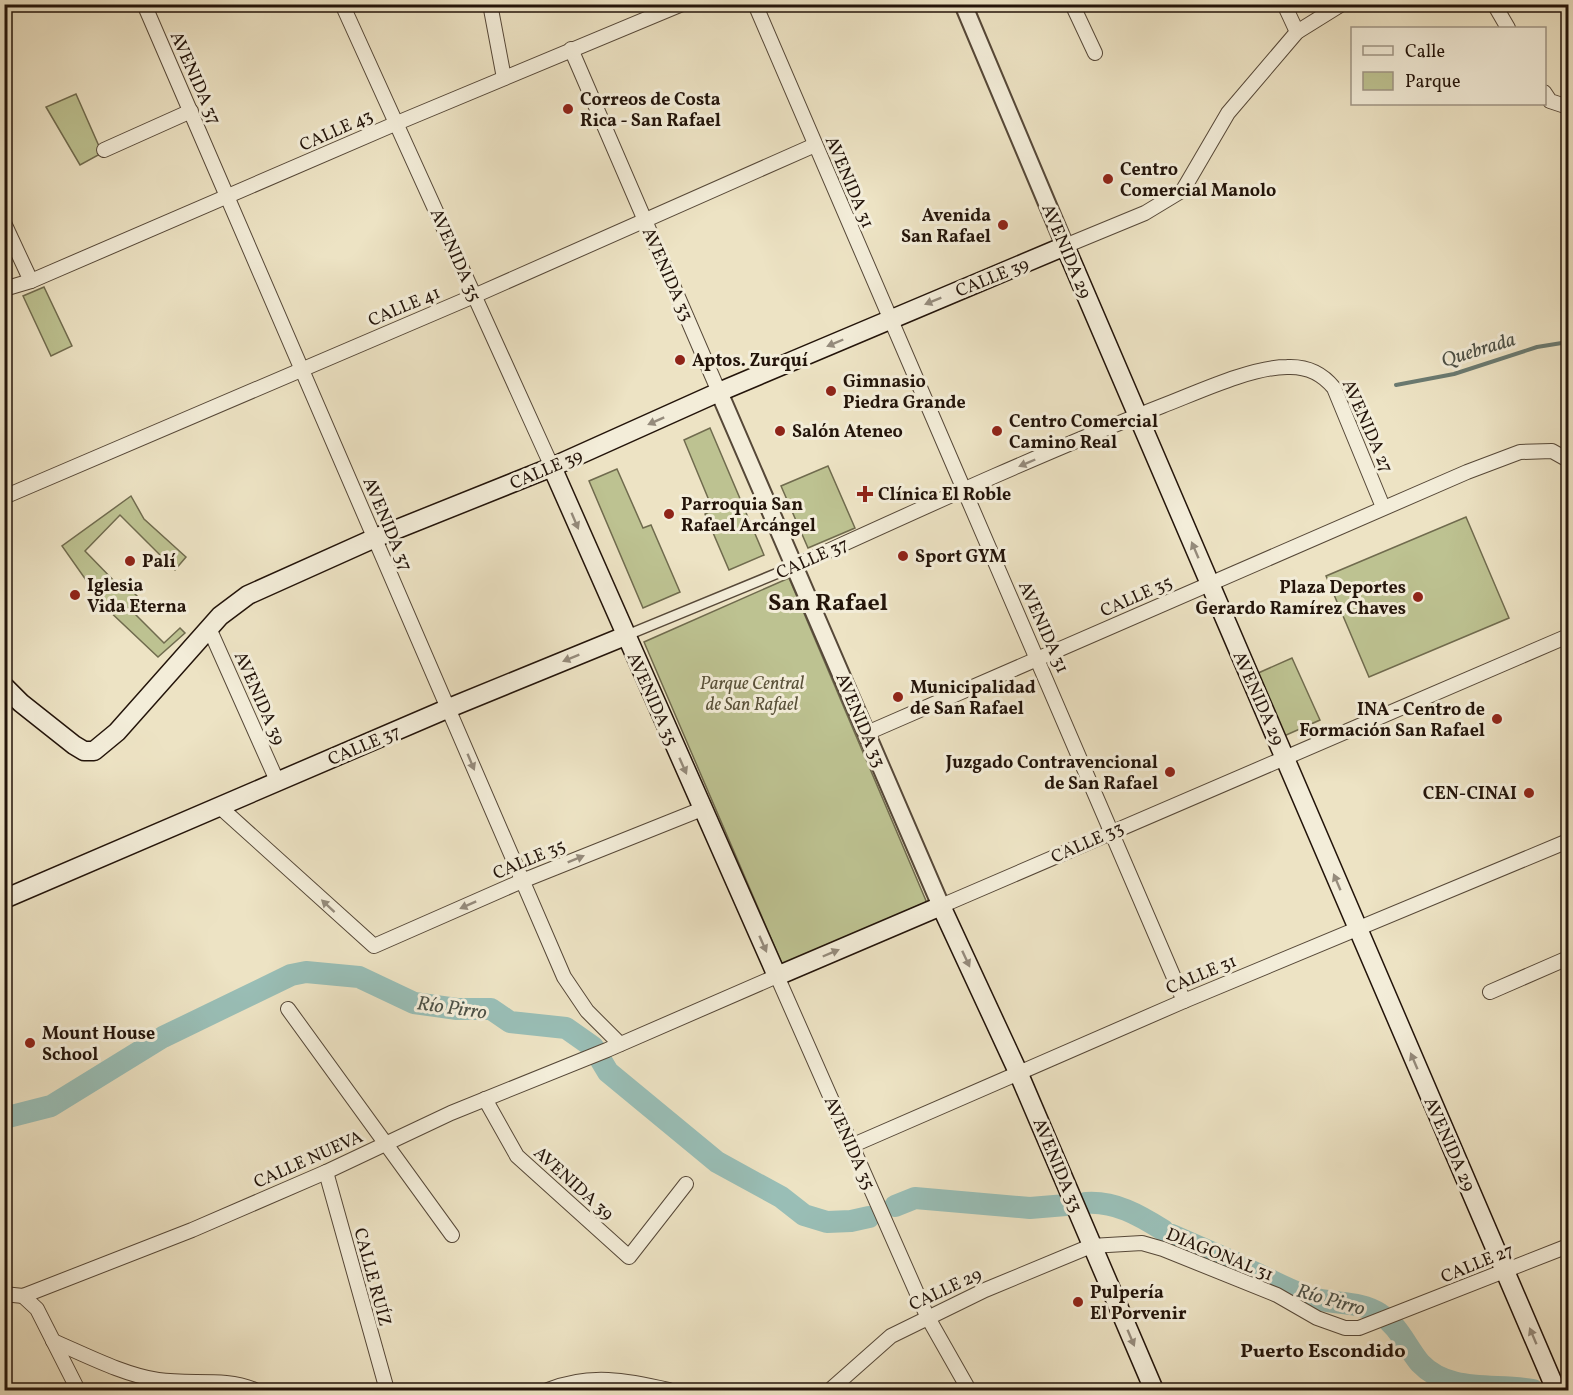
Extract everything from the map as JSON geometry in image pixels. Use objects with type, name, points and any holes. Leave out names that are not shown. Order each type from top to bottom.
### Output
[{"type":"main road","name":"CALLE 39","points":[[4,686],[21,703],[74,745],[88,752],[100,747],[117,732],[209,628],[231,606],[248,595],[375,538],[552,467],[719,392],[1065,246]]},
{"type":"main road","name":"AVENIDA 29","points":[[1065,246],[1556,1390]]},
{"type":"main road","name":"AVENIDA 35","points":[[552,467],[777,976]]},
{"type":"main road","name":"CALLE 37","points":[[4,899],[221,808],[449,708],[625,636]]},
{"type":"main road","name":"CALLE 33","points":[[777,976],[941,906]]},
{"type":"main road","name":"AVENIDA 33","points":[[941,906],[1018,1072],[1154,1390]]},
{"type":"street","name":"AVENIDA 37","points":[[144,4],[572,993],[614,1047]]},
{"type":"street","name":"AVENIDA 35","points":[[342,4],[552,467]]},
{"type":"street","points":[[490,4],[504,78]]},
{"type":"street","name":"CALLE 43","points":[[4,289],[31,281],[666,8],[682,4]]},
{"type":"street","name":"AVENIDA 31","points":[[755,4],[888,320],[1038,658],[1184,1001]]},
{"type":"street","name":"AVENIDA 29","points":[[963,4],[1065,246]]},
{"type":"street","points":[[1072,4],[1095,53]]},
{"type":"street","points":[[1284,4],[1297,32]]},
{"type":"street","points":[[1065,246],[1145,213],[1183,190],[1228,113],[1297,32],[1342,4]]},
{"type":"street","points":[[1494,4],[1507,27]]},
{"type":"street","name":"AVENIDA 33","points":[[571,49],[941,906]]},
{"type":"street","points":[[1546,94],[1550,101],[1569,108]]},
{"type":"street","points":[[104,150],[191,111]]},
{"type":"street","name":"CALLE 41","points":[[4,497],[474,296],[815,145]]},
{"type":"street","points":[[4,223],[31,281]]},
{"type":"street","name":"CALLE 37","points":[[625,636],[795,566],[1139,415],[1218,384],[1287,366],[1309,369]]},
{"type":"street","name":"AVENIDA 27","points":[[1309,369],[1326,378],[1334,388],[1383,507]]},
{"type":"street","name":"CALLE 35","points":[[867,733],[1383,507],[1520,452],[1552,451],[1569,460]]},
{"type":"street","name":"AVENIDA 39","points":[[209,628],[278,783]]},
{"type":"street","name":"CALLE 33","points":[[941,906],[1569,636]]},
{"type":"street","name":"CALLE 35","points":[[221,808],[371,945],[376,946],[522,881],[702,809]]},
{"type":"street","name":"CALLE 31","points":[[851,1146],[1184,1001],[1569,841]]},
{"type":"street","points":[[1490,992],[1569,958]]},
{"type":"street","name":"AVENIDA 35","points":[[777,976],[927,1316],[969,1390]]},
{"type":"street","name":"CALLE 33","points":[[614,1047],[777,976]]},
{"type":"street","points":[[288,1010],[452,1235]]},
{"type":"street","name":"CALLE NUEVA","points":[[23,1296],[192,1230],[485,1100],[614,1047]]},
{"type":"street","name":"AVENIDA 39","points":[[485,1100],[517,1156],[629,1257],[686,1184]]},
{"type":"street","name":"CALLE RUÍZ","points":[[326,1172],[387,1390]]},
{"type":"street","name":"DIAGONAL 31","points":[[1091,1245],[1142,1243],[1277,1296],[1317,1318],[1345,1328],[1372,1325],[1399,1315]]},
{"type":"street","name":"CALLE 29","points":[[830,1390],[875,1347],[927,1316],[1091,1245]]},
{"type":"street","name":"CALLE 27","points":[[1399,1315],[1569,1246]]},
{"type":"street","points":[[4,1294],[23,1296],[37,1309],[78,1390]]},
{"type":"street","points":[[53,1341],[134,1375],[196,1383],[228,1382],[255,1390]]},
{"type":"street","points":[[548,1390],[584,1380],[616,1379],[669,1390]]},
{"type":"green space","points":[[76,94],[102,153],[80,165],[46,107]]},
{"type":"green space","points":[[44,287],[72,346],[51,356],[23,296]]},
{"type":"green space","points":[[710,428],[764,555],[729,570],[705,514],[713,510],[684,440]]},
{"type":"green space","points":[[828,466],[855,528],[808,548],[781,486]]},
{"type":"green space","points":[[617,469],[643,528],[651,525],[680,592],[643,608],[589,481]]},
{"type":"green space","points":[[131,496],[144,519],[186,557],[175,570],[120,515],[85,551],[117,584],[121,580],[139,598],[129,608],[164,643],[180,628],[185,633],[158,657],[105,607],[62,546]]},
{"type":"green space","name":"Plaza Deportes Gerardo Ramírez Chaves","points":[[1466,517],[1509,618],[1369,677],[1326,576]]},
{"type":"green space","name":"Parque Central de San Rafael","points":[[789,578],[927,903],[783,966],[644,642]]},
{"type":"green space","points":[[1292,658],[1320,720],[1284,736],[1256,674]]},
{"type":"waterway","name":"Quebrada","points":[[1396,385],[1454,374],[1537,347],[1568,342]]},
{"type":"waterway","name":"Río Pirro","points":[[4,1118],[51,1106],[163,1037],[291,975],[306,972],[359,977],[414,1003],[457,1009],[491,1009],[510,1022],[566,1028],[593,1047],[608,1072],[717,1162],[781,1197],[804,1215],[827,1222],[851,1221],[869,1217]]},
{"type":"waterway","name":"Río Pirro","points":[[895,1206],[915,1198],[1030,1208],[1066,1205]]},
{"type":"waterway","name":"Río Pirro","points":[[1086,1203],[1117,1207],[1136,1214],[1163,1230]]},
{"type":"waterway","name":"Río Pirro","points":[[1172,1235],[1236,1263]]},
{"type":"waterway","name":"Río Pirro","points":[[1247,1269],[1309,1297],[1363,1307],[1380,1314],[1397,1330],[1420,1363],[1432,1373],[1445,1379],[1473,1386],[1533,1390]]},
{"type":"place","name":"Correos de Costa Rica - San Rafael","points":[[568,109]]},
{"type":"place","name":"Centro Comercial Manolo","points":[[1108,179]]},
{"type":"place","name":"Avenida San Rafael","points":[[1003,225]]},
{"type":"place","name":"Aptos. Zurquí","points":[[680,360]]},
{"type":"place","name":"Gimnasio Piedra Grande","points":[[831,391]]},
{"type":"place","name":"Salón Ateneo","points":[[780,431]]},
{"type":"place","name":"Centro Comercial Camino Real","points":[[997,431]]},
{"type":"place","name":"Clínica El Roble","points":[[865,494]]},
{"type":"place","name":"Parroquia San Rafael Arcángel","points":[[669,514]]},
{"type":"place","name":"Sport GYM","points":[[903,556]]},
{"type":"place","name":"Palí","points":[[130,561]]},
{"type":"place","name":"Iglesia Vida Eterna","points":[[75,595]]},
{"type":"place","name":"Plaza Deportes Gerardo Ramírez Chaves","points":[[1418,597]]},
{"type":"place","name":"Municipalidad de San Rafael","points":[[898,697]]},
{"type":"place","name":"INA - Centro de Formación San Rafael","points":[[1497,719]]},
{"type":"place","name":"Juzgado Contravencional de San Rafael","points":[[1170,772]]},
{"type":"place","name":"CEN-CINAI","points":[[1529,793]]},
{"type":"place","name":"Mount House School","points":[[30,1043]]},
{"type":"place","name":"Pulpería El Porvenir","points":[[1078,1302]]},
{"type":"district","name":"San Rafael","points":[[828,602]]},
{"type":"district","name":"Puerto Escondido","points":[[1323,1350]]}]
